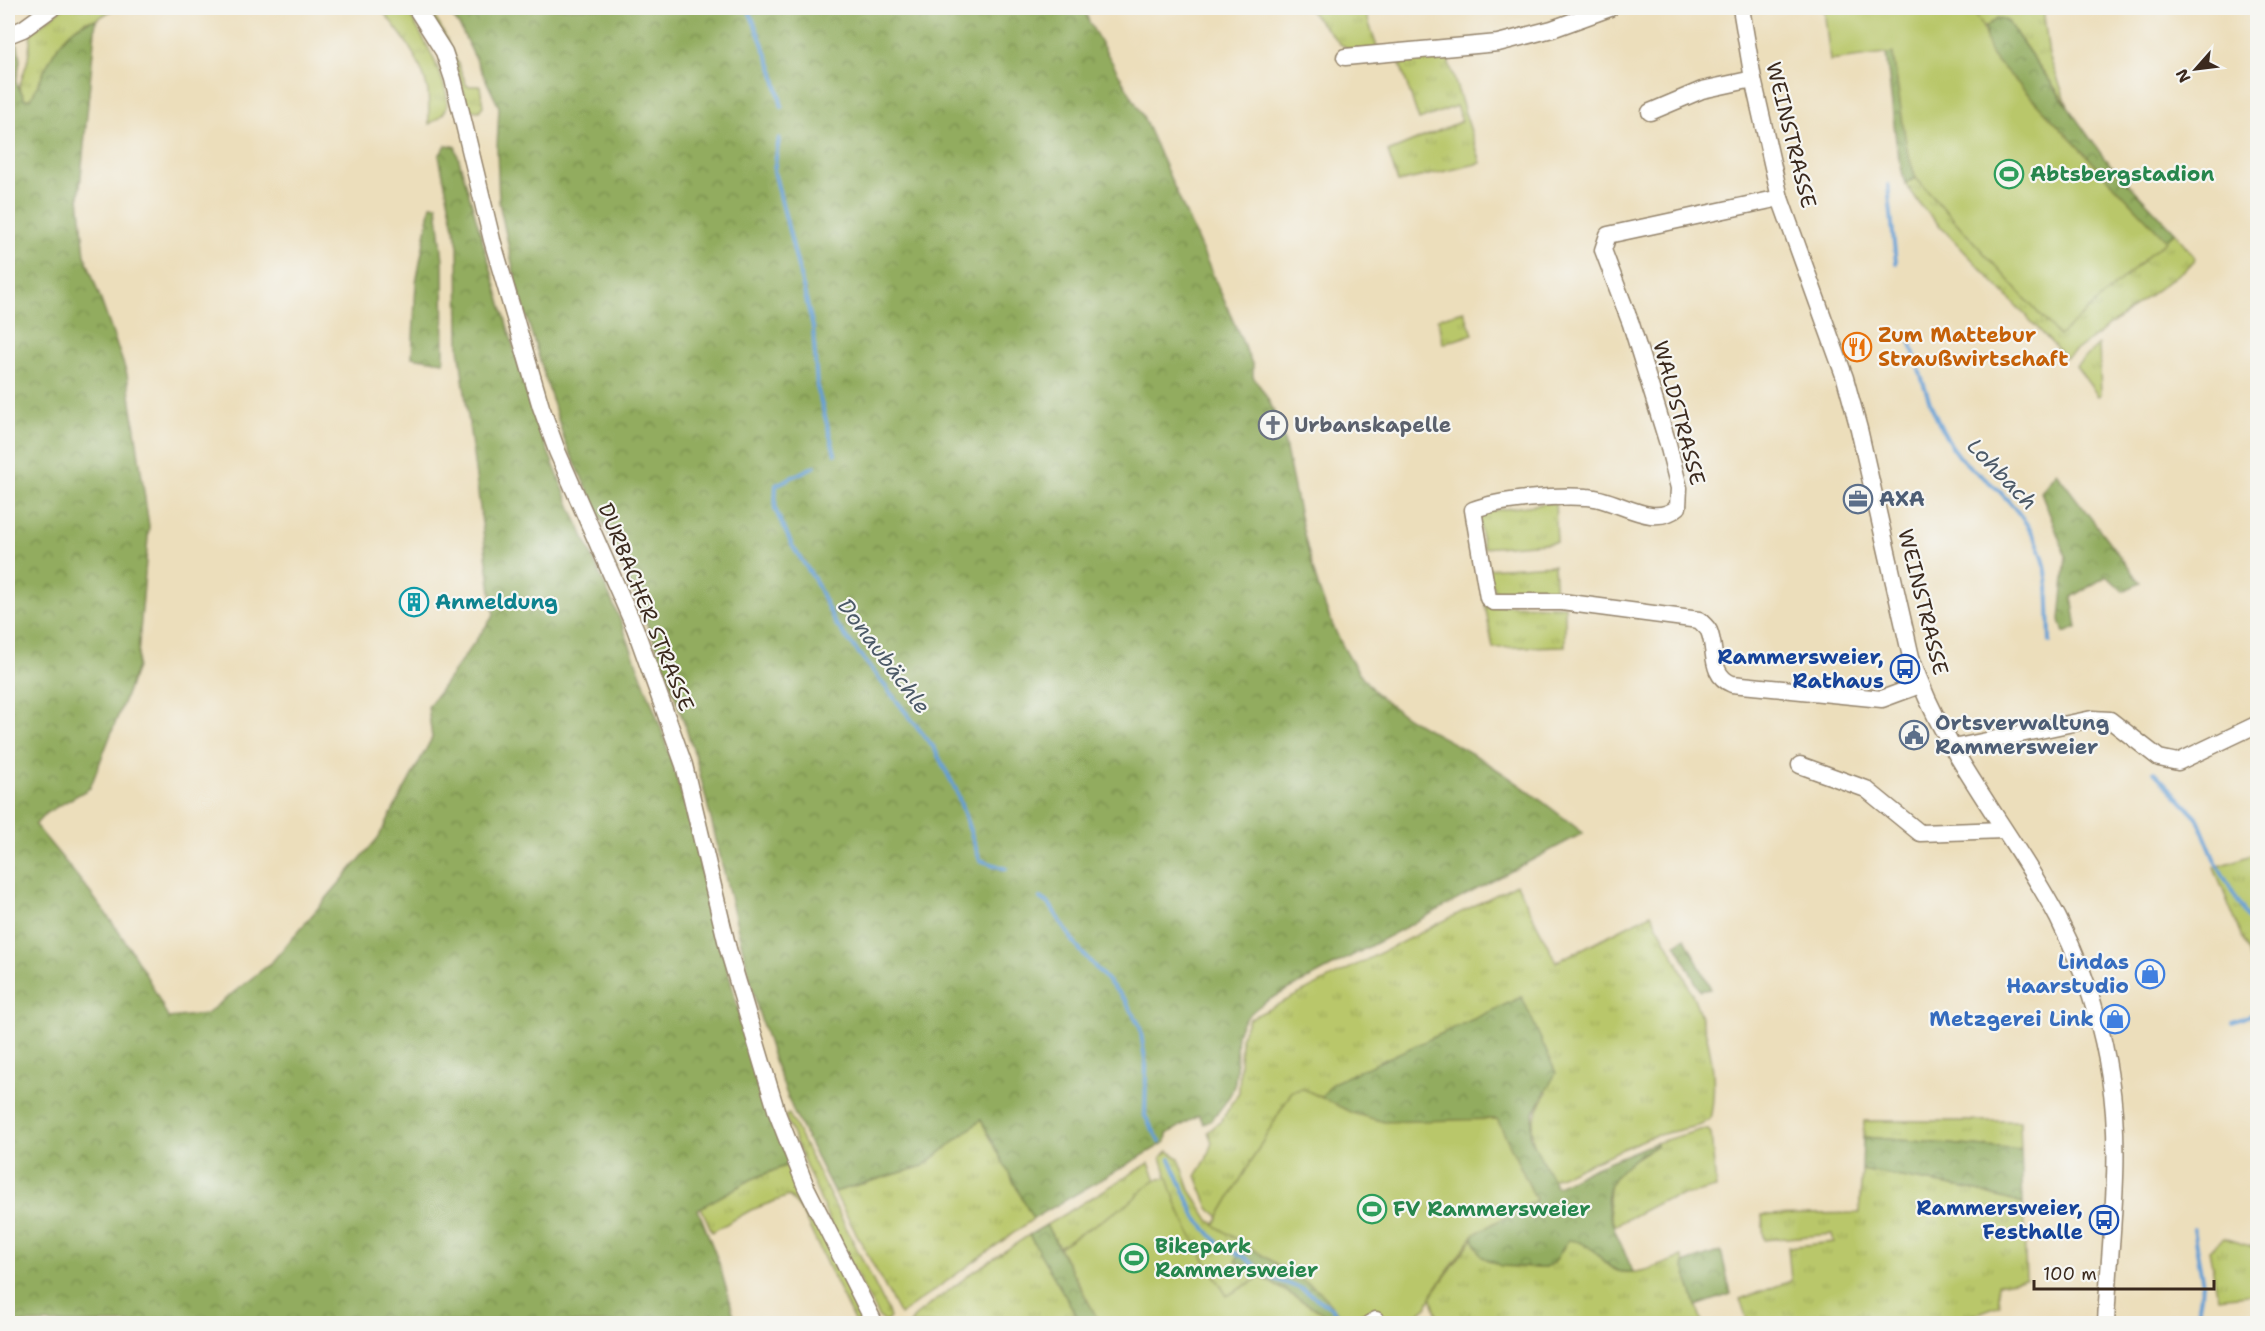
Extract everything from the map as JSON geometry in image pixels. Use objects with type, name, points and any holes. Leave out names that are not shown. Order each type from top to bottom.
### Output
[{"type":"street","points":[[8,35],[23,28],[52,8]]},
{"type":"street","name":"DURBACHER STRASSE","points":[[416,8],[444,52],[453,79],[492,240],[541,407],[557,451],[635,628],[684,765],[728,949],[777,1113],[806,1187],[875,1323]]},
{"type":"street","points":[[1345,57],[1498,43],[1552,29],[1611,8]]},
{"type":"street","name":"WEINSTRASSE","points":[[1741,8],[1753,79],[1780,198],[1845,378],[1859,429],[1911,657],[1920,685],[1953,748],[2057,918],[2076,958],[2097,1021],[2110,1079],[2114,1175],[2106,1323]]},
{"type":"street","points":[[1650,112],[1702,90],[1753,79]]},
{"type":"street","name":"WALDSTRASSE","points":[[1780,198],[1608,235],[1603,250],[1631,324],[1668,444],[1679,488],[1678,507],[1669,515],[1656,516],[1588,496],[1525,500],[1484,505],[1473,510],[1488,598],[1493,602],[1562,602],[1699,620],[1709,630],[1716,669],[1723,680],[1732,684],[1882,699],[1920,685]]},
{"type":"street","points":[[1953,748],[2092,719],[2110,720],[2159,758],[2178,762],[2258,724]]},
{"type":"street","points":[[1800,765],[1866,789],[1920,833],[2004,830]]},
{"type":"green space","points":[[63,8],[115,8],[96,20],[86,21],[76,27],[54,53],[31,99],[25,99],[19,87],[28,60],[31,33]]},
{"type":"green space","points":[[380,8],[404,8],[425,42],[440,73],[447,100],[446,109],[441,116],[429,124],[429,100],[424,76],[402,35]]},
{"type":"green space","points":[[423,8],[429,11],[442,29],[467,86],[480,86],[483,106],[479,111],[470,110],[456,69]]},
{"type":"green space","points":[[446,8],[1084,8],[1089,22],[1143,116],[1253,366],[1253,377],[1266,396],[1282,431],[1312,567],[1323,601],[1353,664],[1373,690],[1396,709],[1504,774],[1583,833],[1265,1002],[1244,1020],[1239,1028],[1234,1086],[1226,1102],[1210,1121],[1204,1124],[1199,1115],[1167,1134],[1166,1142],[1033,1219],[981,1120],[923,1166],[834,1192],[794,1113],[774,1061],[757,1007],[696,758],[665,667],[609,535],[565,442],[517,286],[499,202],[497,148],[499,107],[460,27]]},
{"type":"green space","points":[[1307,8],[1392,8],[1366,14],[1378,50],[1353,51],[1340,44]]},
{"type":"green space","name":"Abtsbergstadion","points":[[1824,8],[1967,8],[1973,12],[1981,23],[1992,56],[2166,240],[2059,336],[1916,178],[1907,150],[1893,53],[1830,61]]},
{"type":"green space","points":[[1967,8],[2043,8],[2049,56],[2068,106],[2007,21],[1997,18],[1985,28]]},
{"type":"green space","points":[[1997,18],[2007,21],[2104,158],[2175,232],[2166,240],[1992,56],[1987,46],[1985,28]]},
{"type":"green space","points":[[96,20],[79,197],[85,255],[127,374],[149,526],[137,667],[90,788],[46,813],[35,825],[109,917],[141,966],[168,1018],[206,1014],[271,963],[378,838],[432,738],[428,707],[494,615],[459,348],[458,246],[439,156],[446,145],[455,146],[533,414],[621,622],[661,728],[686,809],[758,1086],[790,1164],[752,1179],[698,1209],[719,1263],[736,1323],[8,1323],[8,43],[13,41],[18,45],[20,61],[16,83],[25,99],[31,99],[48,63],[63,39],[83,23]]},
{"type":"green space","points":[[1445,50],[1481,163],[1398,182],[1388,152],[1462,121],[1456,106],[1419,120],[1397,55]]},
{"type":"green space","points":[[1886,53],[1893,53],[1907,150],[1916,178],[1905,183],[1897,150]]},
{"type":"green space","points":[[1916,178],[2059,335],[2175,232],[2195,258],[2194,262],[2066,358],[1922,207],[1905,183]]},
{"type":"green space","points":[[431,205],[437,205],[443,260],[444,362],[412,357],[416,283]]},
{"type":"green space","points":[[1464,311],[1473,334],[1443,344],[1438,318]]},
{"type":"green space","points":[[2099,345],[2101,394],[2098,396],[2076,366]]},
{"type":"green space","points":[[2056,472],[2140,583],[2123,591],[2107,576],[2072,597],[2077,628],[2064,633],[2060,620],[2066,556],[2041,492]]},
{"type":"green space","points":[[1555,502],[1557,542],[1483,548],[1479,519],[1483,512]]},
{"type":"green space","points":[[1554,565],[1556,599],[1495,592],[1486,569]]},
{"type":"green space","points":[[1485,605],[1565,606],[1565,646],[1493,648]]},
{"type":"green space","points":[[2258,853],[2257,975],[2214,868]]},
{"type":"green space","points":[[1517,884],[1556,962],[1651,914],[1689,986],[1707,1038],[1712,1065],[1713,1092],[1710,1119],[1701,1125],[1650,1137],[1552,1180],[1532,1137],[1534,1118],[1547,1093],[1522,997],[1333,1083],[1321,1098],[1304,1090],[1292,1091],[1219,1217],[1209,1208],[1196,1176],[1206,1160],[1212,1142],[1208,1132],[1221,1121],[1239,1092],[1241,1038],[1249,1019]]},
{"type":"green space","points":[[1685,938],[1711,989],[1700,991],[1676,944]]},
{"type":"green space","points":[[1522,997],[1556,1073],[1533,1114],[1530,1137],[1556,1187],[1593,1168],[1655,1143],[1656,1145],[1618,1173],[1610,1186],[1607,1200],[1609,1214],[1633,1272],[1618,1271],[1585,1245],[1568,1240],[1554,1263],[1544,1268],[1501,1266],[1481,1256],[1473,1238],[1474,1234],[1536,1200],[1497,1119],[1384,1122],[1352,1113],[1321,1098],[1333,1083]]},
{"type":"green space","name":"FV Rammersweier","points":[[1304,1089],[1352,1113],[1384,1122],[1497,1119],[1536,1200],[1474,1234],[1433,1292],[1427,1307],[1406,1323],[1346,1323],[1320,1291],[1214,1225],[1292,1091]]},
{"type":"green space","points":[[789,1114],[888,1311],[890,1318],[885,1322],[878,1316],[832,1227],[785,1116]]},
{"type":"green space","points":[[981,1120],[1033,1219],[900,1315],[834,1192],[923,1166]]},
{"type":"green space","points":[[1864,1121],[2020,1121],[2021,1150],[1863,1137]]},
{"type":"green space","points":[[1700,1130],[1708,1130],[1711,1133],[1716,1188],[1662,1201],[1614,1226],[1608,1197],[1610,1186],[1622,1168],[1656,1146],[1655,1143]]},
{"type":"green space","points":[[1863,1137],[2021,1150],[2023,1204],[1970,1189],[1862,1170]]},
{"type":"green space","points":[[1168,1151],[1179,1158],[1190,1190],[1209,1220],[1245,1244],[1236,1261],[1261,1277],[1227,1296],[1187,1230],[1175,1203],[1161,1157]]},
{"type":"green space","points":[[1149,1163],[1156,1180],[1128,1204],[1059,1247],[1046,1225]]},
{"type":"green space","points":[[790,1164],[866,1323],[855,1323],[801,1210],[789,1196],[751,1210],[712,1232],[701,1207],[752,1179]]},
{"type":"green space","points":[[1862,1170],[1970,1189],[2023,1204],[2026,1279],[1998,1284],[2000,1305],[1952,1323],[1748,1323],[1740,1299],[1791,1281],[1788,1247],[1834,1242],[1832,1234],[1764,1240],[1762,1215],[1859,1213]]},
{"type":"green space","name":"Bikepark Rammersweier","points":[[1168,1177],[1185,1224],[1227,1296],[1261,1277],[1321,1312],[1327,1323],[1100,1323],[1059,1247],[1128,1204],[1153,1181]]},
{"type":"green space","points":[[1046,1225],[1100,1323],[1081,1323],[1029,1235]]},
{"type":"green space","points":[[1029,1235],[1037,1245],[1081,1323],[910,1324],[915,1316],[973,1272]]},
{"type":"green space","points":[[1473,1238],[1481,1256],[1501,1266],[1543,1268],[1554,1263],[1568,1239],[1586,1244],[1611,1268],[1618,1271],[1633,1272],[1682,1257],[1702,1323],[1439,1323],[1431,1296]]},
{"type":"green space","points":[[2224,1238],[2257,1248],[2257,1294],[2218,1298],[2209,1250]]},
{"type":"green space","points":[[1245,1244],[1320,1291],[1346,1323],[1327,1323],[1321,1312],[1236,1261]]},
{"type":"green space","points":[[1721,1251],[1731,1294],[1696,1306],[1683,1264]]},
{"type":"waterway","name":"Donaubächle","points":[[748,8],[773,70],[782,107]]},
{"type":"waterway","name":"Donaubächle","points":[[779,138],[774,171],[813,327],[817,387],[835,454]]},
{"type":"waterway","name":"Lohbach","points":[[1888,185],[1896,263]]},
{"type":"waterway","name":"Lohbach","points":[[1908,334],[1928,398],[1941,429],[1963,461],[1995,487],[2017,511],[2038,544],[2047,578],[2050,642]]},
{"type":"waterway","name":"Donaubächle","points":[[815,466],[776,485],[775,509],[793,547],[815,580],[835,623],[934,748],[956,790],[980,860],[1006,869]]},
{"type":"waterway","name":"Lohbach","points":[[2154,772],[2197,817],[2215,861],[2258,936]]},
{"type":"waterway","name":"Donaubächle","points":[[1040,898],[1050,905],[1077,947],[1125,1000],[1140,1026],[1146,1066],[1145,1116],[1160,1142]]},
{"type":"waterway","name":"Lohbach","points":[[2233,1022],[2258,1012]]},
{"type":"waterway","name":"Donaubächle","points":[[1170,1159],[1196,1218],[1219,1244],[1244,1257],[1267,1276],[1302,1289],[1332,1308],[1342,1323]]},
{"type":"waterway","name":"Lohbach","points":[[2193,1229],[2203,1284],[2197,1318]]},
{"type":"place","name":"Abtsbergstadion","points":[[2009,174]]},
{"type":"place","name":"Zum Mattebur Straußwirtschaft","points":[[1857,347]]},
{"type":"place","name":"Urbanskapelle","points":[[1273,425]]},
{"type":"place","name":"AXA","points":[[1858,499]]},
{"type":"place","name":"Anmeldung","points":[[414,602]]},
{"type":"place","name":"Rammersweier, Rathaus","points":[[1905,669]]},
{"type":"place","name":"Ortsverwaltung Rammersweier","points":[[1914,735]]},
{"type":"place","name":"Lindas Haarstudio","points":[[2150,974]]},
{"type":"place","name":"Metzgerei Link","points":[[2115,1019]]},
{"type":"place","name":"FV Rammersweier","points":[[1372,1209]]},
{"type":"place","name":"Rammersweier, Festhalle","points":[[2104,1220]]},
{"type":"place","name":"Bikepark Rammersweier","points":[[1134,1258]]}]
